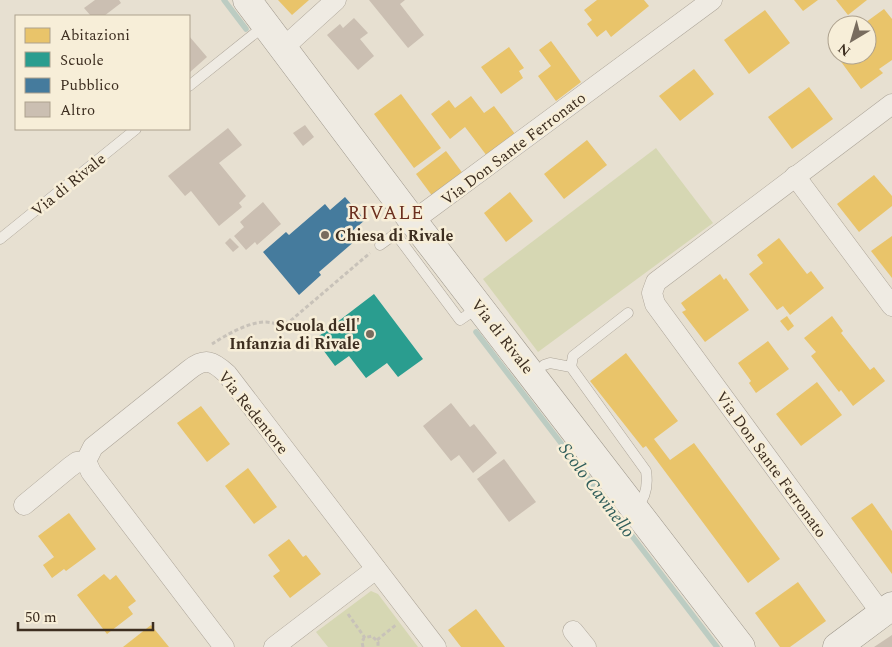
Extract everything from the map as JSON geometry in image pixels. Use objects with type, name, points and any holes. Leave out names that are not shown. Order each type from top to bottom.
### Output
[{"type":"street","name":"Via di Rivale","points":[[247,0],[282,46],[404,227],[538,370],[635,509],[740,647]]},
{"type":"street","points":[[282,46],[336,0]]},
{"type":"street","name":"Via Don Sante Ferronato","points":[[404,227],[712,0]]},
{"type":"street","name":"Via Don Sante Ferronato","points":[[887,610],[655,304],[652,294],[656,282],[794,176],[892,104]]},
{"type":"street","points":[[794,176],[892,306]]},
{"type":"street","name":"Via Redentore","points":[[24,505],[77,462],[86,461],[92,448],[189,370],[201,362],[212,362],[227,374],[436,647]]},
{"type":"street","points":[[86,461],[94,476],[224,647]]},
{"type":"street","points":[[274,647],[376,569]]},
{"type":"street","points":[[837,647],[887,610]]},
{"type":"street","points":[[573,630],[586,647]]},
{"type":"lane","points":[[190,85],[266,24]]},
{"type":"lane","name":"Via di Rivale","points":[[0,239],[135,130]]},
{"type":"lane","name":"Via Don Sante Ferronato","points":[[380,245],[404,227]]},
{"type":"lane","points":[[628,313],[573,356],[572,367],[646,471],[648,481],[644,496],[635,509]]},
{"type":"lane","points":[[538,370],[550,363],[572,367]]},
{"type":"path","points":[[236,329],[266,322],[278,325],[289,322],[380,245]]},
{"type":"path","points":[[343,608],[365,638]]},
{"type":"path","points":[[377,640],[401,620]]},
{"type":"path","points":[[363,647],[362,642],[365,638],[372,636],[377,640],[378,647]]},
{"type":"green space","points":[[656,148],[713,223],[538,352],[483,279]]},
{"type":"green space","points":[[371,591],[378,594],[418,647],[328,647],[316,632]]},
{"type":"building: Abitazioni","points":[[278,0],[309,0],[292,15]]},
{"type":"building: Abitazioni","points":[[597,0],[644,0],[649,6],[611,37],[606,30],[597,37],[587,24],[592,20],[584,10]]},
{"type":"building: Abitazioni","points":[[794,0],[818,0],[803,11]]},
{"type":"building: Abitazioni","points":[[836,0],[867,0],[848,15]]},
{"type":"building: Abitazioni","points":[[884,9],[892,19],[892,60],[879,69],[883,73],[861,89],[843,65],[877,65],[876,15]]},
{"type":"building: Abitazioni","points":[[765,10],[790,43],[749,74],[724,40]]},
{"type":"building: Abitazioni","points":[[551,41],[581,82],[556,101],[538,76],[551,66],[539,50]]},
{"type":"building: Abitazioni","points":[[509,47],[524,68],[519,71],[523,78],[501,94],[481,67]]},
{"type":"building: Abitazioni","points":[[694,69],[714,94],[680,121],[659,96]]},
{"type":"building: Abitazioni","points":[[809,87],[833,119],[792,149],[768,117]]},
{"type":"building: Abitazioni","points":[[401,94],[441,148],[414,168],[374,114]]},
{"type":"building: Abitazioni","points":[[471,96],[484,113],[494,106],[515,134],[487,156],[465,127],[450,139],[431,114],[449,100],[455,108]]},
{"type":"building: Abitazioni","points":[[587,140],[607,165],[564,199],[544,174]]},
{"type":"building: Abitazioni","points":[[446,151],[464,175],[433,197],[416,174]]},
{"type":"building: Abitazioni","points":[[874,175],[892,196],[892,206],[859,232],[837,204]]},
{"type":"building: Abitazioni","points":[[510,192],[533,221],[506,242],[484,213]]},
{"type":"building: Abitazioni","points":[[892,236],[892,278],[871,251]]},
{"type":"building: Abitazioni","points":[[779,238],[807,274],[811,271],[824,288],[790,315],[783,306],[777,310],[749,274],[763,263],[757,255]]},
{"type":"building: Abitazioni","points":[[720,274],[724,280],[726,278],[749,310],[705,342],[682,312],[686,310],[681,303]]},
{"type":"building: Abitazioni","points":[[787,316],[794,326],[788,331],[780,321]]},
{"type":"building: Abitazioni","points":[[832,316],[843,331],[841,333],[870,370],[874,367],[885,381],[853,406],[841,390],[839,392],[811,356],[816,352],[804,338]]},
{"type":"building: Abitazioni","points":[[768,341],[789,369],[756,393],[749,383],[751,381],[738,363]]},
{"type":"building: Abitazioni","points":[[626,353],[678,421],[654,439],[670,460],[694,443],[780,559],[748,583],[646,446],[643,448],[590,381]]},
{"type":"building: Abitazioni","points":[[817,382],[842,415],[801,446],[776,414]]},
{"type":"building: Abitazioni","points":[[201,406],[230,444],[207,462],[177,423]]},
{"type":"building: Abitazioni","points":[[248,468],[277,507],[254,524],[225,486]]},
{"type":"building: Abitazioni","points":[[872,503],[892,531],[892,574],[851,518]]},
{"type":"building: Abitazioni","points":[[69,513],[96,549],[66,571],[64,569],[52,578],[43,565],[54,557],[38,536]]},
{"type":"building: Abitazioni","points":[[289,539],[303,557],[306,555],[321,574],[290,598],[273,576],[280,571],[268,555]]},
{"type":"building: Abitazioni","points":[[104,574],[110,580],[116,575],[136,601],[128,607],[133,614],[107,634],[77,595]]},
{"type":"building: Abitazioni","points":[[798,582],[826,621],[790,647],[780,647],[755,613]]},
{"type":"building: Abitazioni","points":[[476,609],[505,647],[461,647],[448,630]]},
{"type":"building: Abitazioni","points":[[151,625],[169,647],[123,647]]},
{"type":"building: Scuole","points":[[374,294],[423,359],[398,377],[387,363],[366,378],[349,356],[335,366],[315,339]]},
{"type":"building: Pubblico","points":[[345,197],[365,220],[350,233],[356,240],[319,272],[321,275],[299,295],[263,252],[286,232],[289,235],[325,204],[330,210]]},
{"type":"building: Altro","points":[[95,0],[119,0],[121,3],[105,15],[90,15],[84,8]]},
{"type":"building: Altro","points":[[369,0],[405,0],[400,4],[424,35],[408,48]]},
{"type":"building: Altro","points":[[354,18],[368,33],[360,39],[374,56],[358,70],[327,35],[340,24],[343,28]]},
{"type":"building: Altro","points":[[190,37],[207,57],[190,72]]},
{"type":"building: Altro","points":[[305,125],[314,137],[303,146],[293,133]]},
{"type":"building: Altro","points":[[228,128],[242,145],[219,163],[246,196],[239,203],[242,207],[219,226],[191,191],[185,196],[168,176]]},
{"type":"building: Altro","points":[[263,202],[281,224],[257,245],[255,242],[246,250],[234,236],[244,227],[240,222]]},
{"type":"building: Altro","points":[[230,238],[239,247],[233,252],[225,243]]},
{"type":"building: Altro","points":[[451,403],[470,427],[474,424],[497,453],[473,473],[459,455],[451,461],[423,426]]},
{"type":"building: Altro","points":[[504,459],[536,502],[509,522],[477,479]]},
{"type":"building: Altro","points":[[892,635],[892,647],[874,647]]},
{"type":"waterway","name":"Scolo Cavinello","points":[[224,0],[246,29]]},
{"type":"waterway","name":"Scolo Cavinello","points":[[476,332],[717,647]]},
{"type":"place","name":"Chiesa di Rivale","points":[[325,235]]},
{"type":"place","name":"Scuola dell' Infanzia di Rivale","points":[[370,334]]},
{"type":"district","name":"RIVALE","points":[[386,212]]}]
